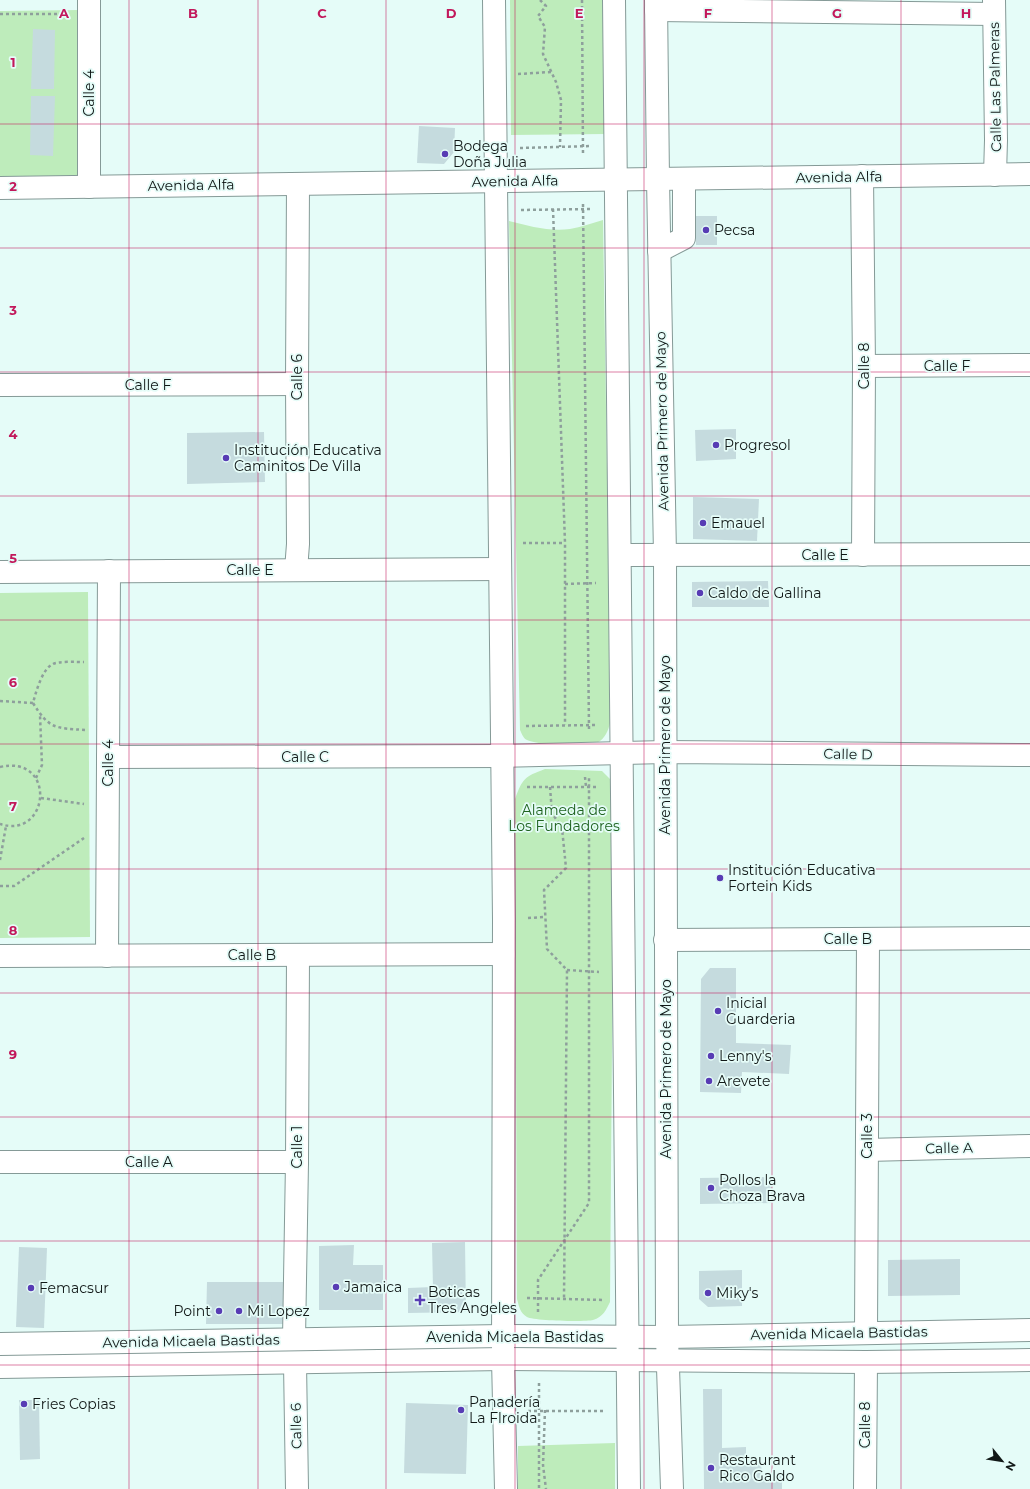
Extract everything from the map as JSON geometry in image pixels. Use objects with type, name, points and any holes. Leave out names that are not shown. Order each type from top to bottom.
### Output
[{"type":"street","name":"Calle 4","points":[[89,0],[89,187]]},
{"type":"street","points":[[494,0],[504,954],[503,1359],[506,1489]]},
{"type":"street","points":[[614,0],[629,1489]]},
{"type":"street","points":[[656,5],[994,7]]},
{"type":"street","name":"Avenida Primero de Mayo","points":[[656,5],[665,555],[666,1337],[672,1489]]},
{"type":"street","name":"Calle Las Palmeras","points":[[994,7],[996,140],[995,175]]},
{"type":"street","name":"Avenida Alfa","points":[[0,188],[1030,174]]},
{"type":"street","name":"Calle 8","points":[[862,176],[864,366],[863,555]]},
{"type":"street","points":[[659,251],[684,238],[684,179]]},
{"type":"street","name":"Calle 6","points":[[296,570],[298,544],[298,184]]},
{"type":"street","name":"Calle F","points":[[864,366],[1030,366]]},
{"type":"street","name":"Calle F","points":[[0,385],[297,384]]},
{"type":"street","name":"Calle E","points":[[620,555],[1030,554]]},
{"type":"street","name":"Calle E","points":[[0,572],[500,569]]},
{"type":"street","name":"Calle 4","points":[[107,956],[109,571]]},
{"type":"street","name":"Calle D","points":[[622,753],[665,752],[1030,755]]},
{"type":"street","name":"Calle C","points":[[108,757],[502,756],[622,753]]},
{"type":"street","name":"Calle B","points":[[665,940],[1030,938]]},
{"type":"street","name":"Calle 3","points":[[866,1333],[868,939]]},
{"type":"street","name":"Calle B","points":[[0,956],[504,954]]},
{"type":"street","name":"Calle 1","points":[[294,1339],[298,955]]},
{"type":"street","name":"Calle A","points":[[867,1150],[1030,1146]]},
{"type":"street","name":"Calle A","points":[[0,1162],[297,1162]]},
{"type":"street","name":"Avenida Micaela Bastidas","points":[[0,1344],[504,1336],[666,1337],[1030,1330]]},
{"type":"street","name":"Avenida Micaela Bastidas","points":[[0,1367],[503,1359],[668,1359],[866,1362],[1030,1360]]},
{"type":"street","name":"Calle 8","points":[[865,1489],[866,1362]]},
{"type":"street","name":"Calle 6","points":[[295,1363],[296,1489]]},
{"type":"path","points":[[540,0],[546,6],[538,16],[545,28],[543,54],[552,72],[562,100],[560,147]]},
{"type":"path","points":[[0,14],[68,14]]},
{"type":"path","points":[[495,75],[552,72]]},
{"type":"path","points":[[496,149],[615,145]]},
{"type":"path","points":[[497,211],[616,209]]},
{"type":"path","points":[[553,210],[565,543],[565,725]]},
{"type":"path","points":[[500,542],[565,543]]},
{"type":"path","points":[[565,584],[620,582]]},
{"type":"path","points":[[86,655],[86,662],[53,663],[48,668],[40,682],[33,703],[47,723],[61,728],[86,730],[86,737]]},
{"type":"path","points":[[0,701],[33,703]]},
{"type":"path","points":[[36,778],[42,765],[40,715]]},
{"type":"path","points":[[502,726],[622,725]]},
{"type":"path","points":[[0,767],[9,765],[19,766],[28,770],[36,778],[40,787],[41,798],[38,808],[33,816],[25,822],[16,826],[6,826],[0,824]]},
{"type":"path","points":[[502,787],[622,787]]},
{"type":"path","points":[[550,787],[552,813],[562,828],[566,868],[544,890],[547,949],[567,970],[624,973]]},
{"type":"path","points":[[41,798],[87,805]]},
{"type":"path","points":[[0,860],[6,826]]},
{"type":"path","points":[[0,886],[14,886],[88,836],[88,843]]},
{"type":"path","points":[[564,1299],[567,970]]},
{"type":"path","points":[[503,1298],[627,1300]]},
{"type":"path","points":[[545,1410],[543,1465],[546,1489]]},
{"type":"path","points":[[505,1411],[628,1411]]},
{"type":"green space","points":[[510,0],[604,0],[606,134],[511,135]]},
{"type":"green space","points":[[79,10],[79,178],[0,178],[0,11]]},
{"type":"green space","points":[[603,220],[611,720],[604,737],[595,743],[564,745],[533,742],[527,740],[520,730],[509,221],[540,228],[562,230]]},
{"type":"green space","points":[[88,592],[90,937],[0,938],[0,593]]},
{"type":"green space","name":"Alameda de Los Fundadores","points":[[545,769],[602,771],[611,780],[614,791],[610,1302],[602,1315],[596,1319],[588,1321],[549,1320],[527,1317],[521,1311],[517,1299],[515,799],[522,782],[528,776]]},
{"type":"green space","points":[[615,1443],[615,1489],[518,1489],[518,1446]]},
{"type":"building","points":[[33,29],[55,30],[54,89],[31,89]]},
{"type":"building","points":[[31,96],[55,96],[53,156],[30,155]]},
{"type":"building","points":[[419,126],[455,128],[454,152],[444,164],[417,163]]},
{"type":"building","name":"Pecsa","points":[[696,216],[717,216],[717,245],[696,245]]},
{"type":"building","name":"Progresol","points":[[736,429],[736,459],[696,461],[695,430]]},
{"type":"building","name":"Institución Educativa Caminitos De Villa","points":[[264,432],[265,482],[187,484],[187,433]]},
{"type":"building","points":[[693,497],[759,499],[757,541],[693,539]]},
{"type":"building","points":[[768,581],[769,607],[692,607],[692,582]]},
{"type":"building","points":[[710,968],[736,968],[736,1043],[791,1045],[789,1074],[742,1072],[741,1093],[700,1092],[701,979]]},
{"type":"building","points":[[772,1177],[772,1203],[700,1204],[700,1178]]},
{"type":"building","points":[[465,1242],[466,1312],[408,1313],[408,1288],[433,1287],[432,1243]]},
{"type":"building","name":"Jamaica","points":[[354,1245],[353,1265],[383,1265],[383,1310],[319,1310],[319,1246]]},
{"type":"building","name":"Femacsur","points":[[19,1247],[47,1248],[44,1328],[16,1327]]},
{"type":"building","points":[[960,1259],[960,1295],[888,1296],[888,1260]]},
{"type":"building","points":[[742,1270],[742,1306],[708,1307],[699,1299],[699,1271]]},
{"type":"building","points":[[207,1282],[284,1282],[284,1324],[206,1324]]},
{"type":"building","points":[[703,1389],[722,1389],[722,1448],[746,1447],[746,1463],[761,1463],[762,1475],[782,1475],[782,1489],[704,1489]]},
{"type":"building","points":[[19,1400],[39,1400],[40,1459],[20,1460]]},
{"type":"building","points":[[406,1403],[468,1405],[466,1474],[404,1473]]},
{"type":"place","name":"Bodega Doña Julia","points":[[445,154]]},
{"type":"place","name":"Pecsa","points":[[706,230]]},
{"type":"place","name":"Progresol","points":[[716,445]]},
{"type":"place","name":"Institución Educativa Caminitos De Villa","points":[[226,458]]},
{"type":"place","name":"Emauel","points":[[703,523]]},
{"type":"place","name":"Caldo de Gallina","points":[[700,593]]},
{"type":"place","name":"Institución Educativa Fortein Kids","points":[[720,878]]},
{"type":"place","name":"Inicial Guarderia","points":[[718,1011]]},
{"type":"place","name":"Lenny's","points":[[711,1056]]},
{"type":"place","name":"Arevete","points":[[709,1081]]},
{"type":"place","name":"Pollos la Choza Brava","points":[[711,1188]]},
{"type":"place","name":"Jamaica","points":[[336,1287]]},
{"type":"place","name":"Femacsur","points":[[31,1288]]},
{"type":"place","name":"Miky's","points":[[708,1293]]},
{"type":"place","name":"Boticas Tres Angeles","points":[[420,1300]]},
{"type":"place","name":"Point","points":[[219,1311]]},
{"type":"place","name":"Mi Lopez","points":[[239,1311]]},
{"type":"place","name":"Fries Copias","points":[[24,1404]]},
{"type":"place","name":"Panadería La Flroida","points":[[461,1410]]},
{"type":"place","name":"Restaurant Rico Galdo","points":[[711,1468]]}]
